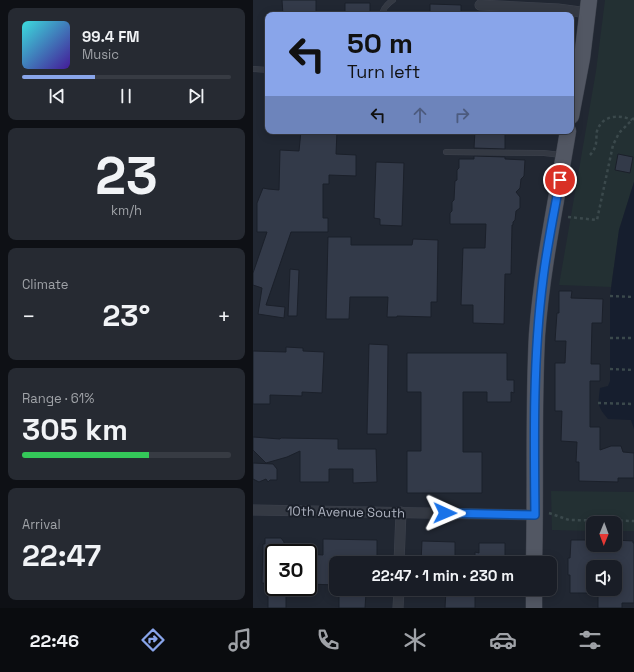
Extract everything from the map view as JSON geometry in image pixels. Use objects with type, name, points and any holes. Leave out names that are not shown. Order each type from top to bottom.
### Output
[{"type":"main road","points":[[574,98],[589,7]]},
{"type":"main road","points":[[536,556],[542,514],[535,396],[537,334],[543,278],[568,134]]},
{"type":"main road","points":[[534,596],[534,608]]},
{"type":"street","points":[[478,2],[558,9],[589,7]]},
{"type":"street","name":"10th Avenue South","points":[[253,510],[542,514]]},
{"type":"street","points":[[399,556],[401,512]]},
{"type":"street","points":[[398,608],[399,596]]},
{"type":"lane","points":[[383,12],[387,4],[393,0]]},
{"type":"lane","points":[[253,69],[265,70]]},
{"type":"lane","points":[[446,152],[544,153],[564,156]]},
{"type":"path","points":[[590,155],[596,146],[596,134],[598,128],[604,120],[613,116],[633,119]]},
{"type":"path","points":[[568,217],[597,220],[613,145],[619,133],[633,119]]},
{"type":"path","points":[[610,296],[634,297]]},
{"type":"path","points":[[610,338],[634,338]]},
{"type":"path","points":[[610,369],[634,370]]},
{"type":"path","points":[[598,403],[634,404]]},
{"type":"path","points":[[542,514],[569,520],[634,521]]},
{"type":"shaded area","points":[[605,0],[634,0],[634,182],[619,230],[611,287],[559,285],[596,71]]},
{"type":"shaded area","points":[[551,491],[634,492],[634,531],[622,531],[622,516],[586,516],[586,531],[552,530]]},
{"type":"water","points":[[634,182],[634,429],[631,420],[608,419],[600,408],[599,402],[600,388],[608,386],[610,381],[610,296],[619,230]]},
{"type":"building","points":[[282,0],[316,0],[316,12],[283,12]]},
{"type":"building","points":[[345,3],[370,3],[370,12],[345,12]]},
{"type":"building","points":[[430,4],[461,5],[461,12],[430,12]]},
{"type":"building","points":[[301,134],[337,134],[336,154],[356,155],[356,176],[329,175],[329,184],[323,184],[323,218],[328,218],[328,232],[291,232],[266,305],[285,307],[284,318],[258,314],[262,288],[253,285],[253,273],[267,232],[257,232],[257,203],[263,188],[279,190],[280,150],[299,151]]},
{"type":"building","points":[[475,134],[505,134],[505,149],[474,148]]},
{"type":"building","points":[[618,154],[633,157],[630,173],[615,170]]},
{"type":"building","points":[[474,156],[505,157],[505,159],[525,160],[524,176],[521,179],[520,188],[516,192],[520,197],[520,208],[516,211],[515,220],[512,225],[511,274],[505,274],[504,324],[473,323],[473,305],[461,305],[463,248],[485,248],[486,224],[450,224],[450,213],[452,211],[452,202],[454,200],[455,181],[457,180],[459,159],[474,159]]},
{"type":"building","points":[[376,162],[404,163],[402,226],[380,225],[380,219],[374,218]]},
{"type":"building","points":[[328,237],[351,237],[351,245],[412,245],[413,239],[438,240],[437,302],[431,302],[431,317],[387,317],[388,297],[350,297],[349,319],[326,319]]},
{"type":"building","points":[[290,269],[299,270],[297,316],[288,316]]},
{"type":"building","points":[[559,291],[572,291],[571,298],[603,299],[602,323],[592,323],[591,364],[600,364],[600,381],[590,381],[590,427],[600,427],[600,450],[611,446],[621,446],[623,452],[634,453],[634,478],[618,478],[618,482],[579,481],[579,462],[576,462],[577,442],[561,441],[562,411],[555,411],[555,363],[565,363],[566,341],[555,341],[557,313],[559,313]]},
{"type":"building","points":[[369,344],[388,345],[387,434],[367,434]]},
{"type":"building","points":[[286,347],[303,348],[303,351],[324,352],[322,393],[302,392],[302,396],[270,395],[270,404],[253,404],[253,351],[286,352]]},
{"type":"building","points":[[407,353],[507,353],[507,380],[514,380],[514,393],[511,392],[511,402],[487,402],[487,392],[463,392],[463,452],[482,452],[482,493],[407,493],[407,451],[421,451],[421,392],[407,392]]},
{"type":"building","points":[[253,437],[280,439],[338,439],[338,449],[376,449],[377,482],[353,483],[353,469],[329,469],[329,482],[300,482],[300,451],[287,457],[266,463],[253,450]]},
{"type":"building","points":[[253,463],[273,464],[277,469],[277,480],[270,480],[268,482],[266,479],[259,482],[253,479]]},
{"type":"building","points":[[265,538],[281,538],[284,542],[284,544],[265,544]]},
{"type":"building","points":[[323,539],[377,540],[377,556],[329,556],[329,585],[317,584],[317,555],[323,555]]},
{"type":"building","points":[[571,540],[586,540],[586,552],[622,552],[622,540],[633,541],[634,603],[622,603],[622,608],[598,608],[598,596],[622,596],[622,560],[586,560],[586,593],[570,593],[568,558],[570,558]]},
{"type":"building","points":[[422,541],[455,542],[455,556],[421,556]]},
{"type":"building","points":[[479,543],[505,543],[505,556],[475,556],[475,552],[479,553]]},
{"type":"building","points":[[263,544],[265,544],[265,583],[262,583]]},
{"type":"building","points":[[268,596],[286,596],[286,608],[268,608]]},
{"type":"building","points":[[339,596],[366,596],[365,608],[339,608]]},
{"type":"building","points":[[446,596],[475,596],[475,608],[445,608]]},
{"type":"route","points":[[445,513],[535,515],[535,396],[537,334],[543,278],[560,180]]}]
